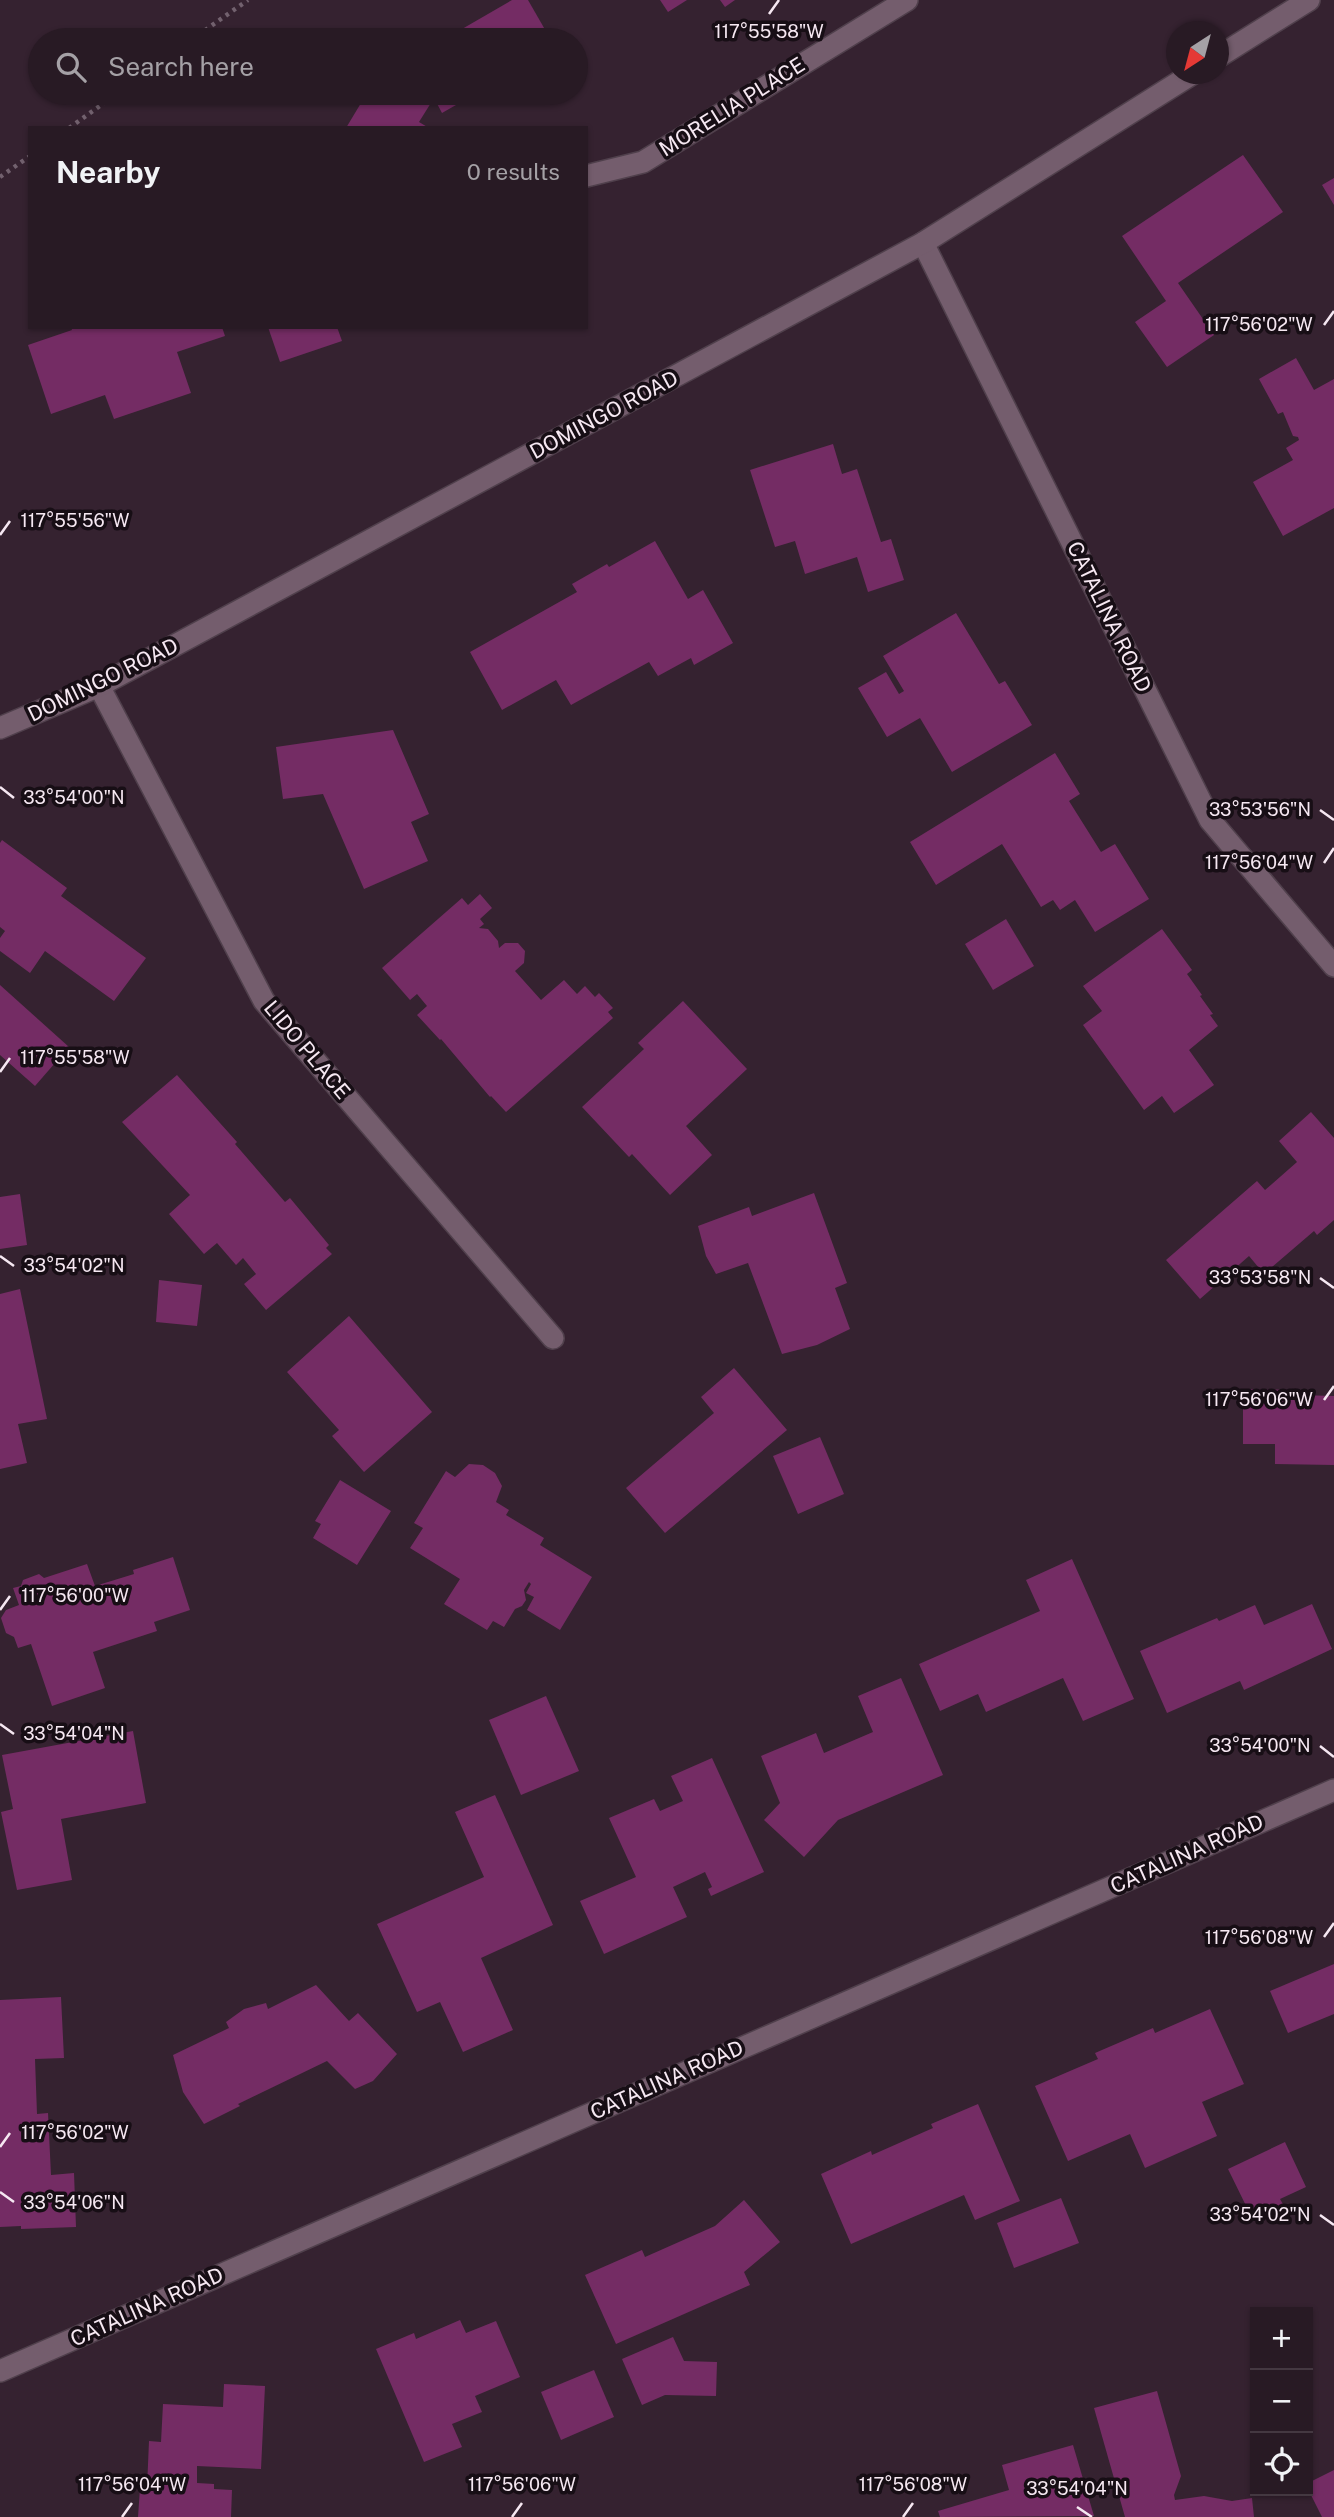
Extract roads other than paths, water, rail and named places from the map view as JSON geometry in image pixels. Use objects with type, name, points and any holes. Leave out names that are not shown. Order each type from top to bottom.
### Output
[{"type":"street","name":"MORELIA PLACE","points":[[588,176],[643,162],[907,0]]},
{"type":"street","points":[[1229,51],[1309,0]]},
{"type":"street","name":"DOMINGO ROAD","points":[[0,728],[99,686],[923,243],[1176,84]]},
{"type":"street","name":"CATALINA ROAD","points":[[923,243],[1210,820],[1334,965]]},
{"type":"street","name":"LIDO PLACE","points":[[99,686],[264,1001],[553,1338]]},
{"type":"street","name":"CATALINA ROAD","points":[[0,2371],[1334,1790]]}]
